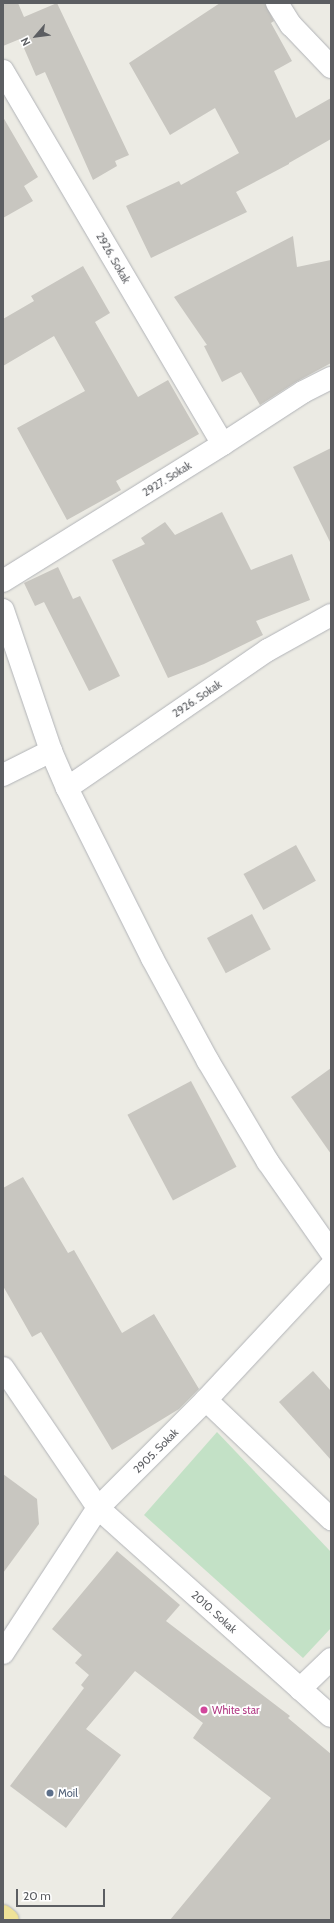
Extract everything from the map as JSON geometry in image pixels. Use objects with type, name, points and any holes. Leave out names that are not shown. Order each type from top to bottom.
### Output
[{"type":"highway","points":[[3,1916],[8,1920]]},
{"type":"street","points":[[277,3],[291,25],[331,67]]},
{"type":"street","name":"2926. Sokak","points":[[3,71],[223,444]]},
{"type":"street","name":"2927. Sokak","points":[[3,581],[223,444],[303,392],[331,378]]},
{"type":"street","points":[[3,610],[51,750],[67,788],[152,958],[208,1061],[268,1162],[331,1252]]},
{"type":"street","name":"2926. Sokak","points":[[67,788],[268,650],[331,615]]},
{"type":"street","points":[[3,775],[51,750]]},
{"type":"street","name":"2905. Sokak","points":[[3,1653],[98,1508],[206,1400],[331,1266]]},
{"type":"street","name":"2010. Sokak","points":[[3,1368],[98,1508],[331,1716]]},
{"type":"street","points":[[206,1400],[331,1519]]},
{"type":"street","points":[[300,1689],[331,1659]]},
{"type":"green space","points":[[217,1432],[331,1552],[331,1628],[303,1658],[144,1515]]},
{"type":"building","points":[[3,3],[18,3],[24,17],[57,3],[129,155],[115,161],[117,166],[93,180],[45,72],[36,76],[20,39],[3,46]]},
{"type":"building","points":[[220,3],[265,3],[274,21],[271,23],[292,61],[274,71],[296,118],[331,98],[331,139],[289,164],[236,192],[247,212],[151,258],[126,206],[179,181],[181,185],[239,153],[215,108],[170,135],[129,63]]},
{"type":"building","points":[[3,117],[38,177],[24,186],[33,201],[3,218]]},
{"type":"building","points":[[293,236],[297,267],[331,260],[331,363],[296,382],[260,405],[241,372],[222,382],[204,346],[207,345],[174,297]]},
{"type":"building","points":[[83,266],[110,313],[95,322],[138,397],[168,380],[199,434],[116,481],[121,490],[67,520],[17,428],[85,391],[54,336],[3,366],[3,319],[34,301],[31,296]]},
{"type":"building","points":[[331,448],[331,544],[293,467]]},
{"type":"building","points":[[222,512],[251,570],[292,554],[310,600],[256,621],[263,635],[204,664],[168,678],[112,560],[145,544],[141,538],[165,522],[175,535]]},
{"type":"building","points":[[58,567],[73,599],[80,596],[120,676],[89,691],[44,602],[35,606],[24,583]]},
{"type":"building","points":[[296,845],[316,881],[263,910],[244,874]]},
{"type":"building","points":[[252,914],[271,949],[226,973],[207,938]]},
{"type":"building","points":[[331,1068],[331,1154],[291,1097]]},
{"type":"building","points":[[191,1081],[237,1167],[173,1200],[127,1115]]},
{"type":"building","points":[[23,1177],[68,1253],[74,1250],[122,1333],[154,1314],[199,1389],[179,1409],[112,1450],[41,1332],[32,1337],[3,1286],[3,1188]]},
{"type":"building","points":[[313,1371],[331,1391],[331,1460],[279,1402]]},
{"type":"building","points":[[3,1474],[37,1499],[39,1524],[3,1573]]},
{"type":"building","points":[[117,1551],[180,1605],[166,1621],[290,1716],[288,1718],[331,1754],[331,1920],[170,1920],[271,1798],[193,1738],[203,1723],[135,1671],[86,1729],[121,1755],[66,1828],[10,1786],[84,1688],[81,1685],[89,1675],[75,1663],[82,1655],[52,1629]]},
{"type":"place","name":"White star","points":[[204,1710]]},
{"type":"place","name":"Moil","points":[[50,1793]]}]
